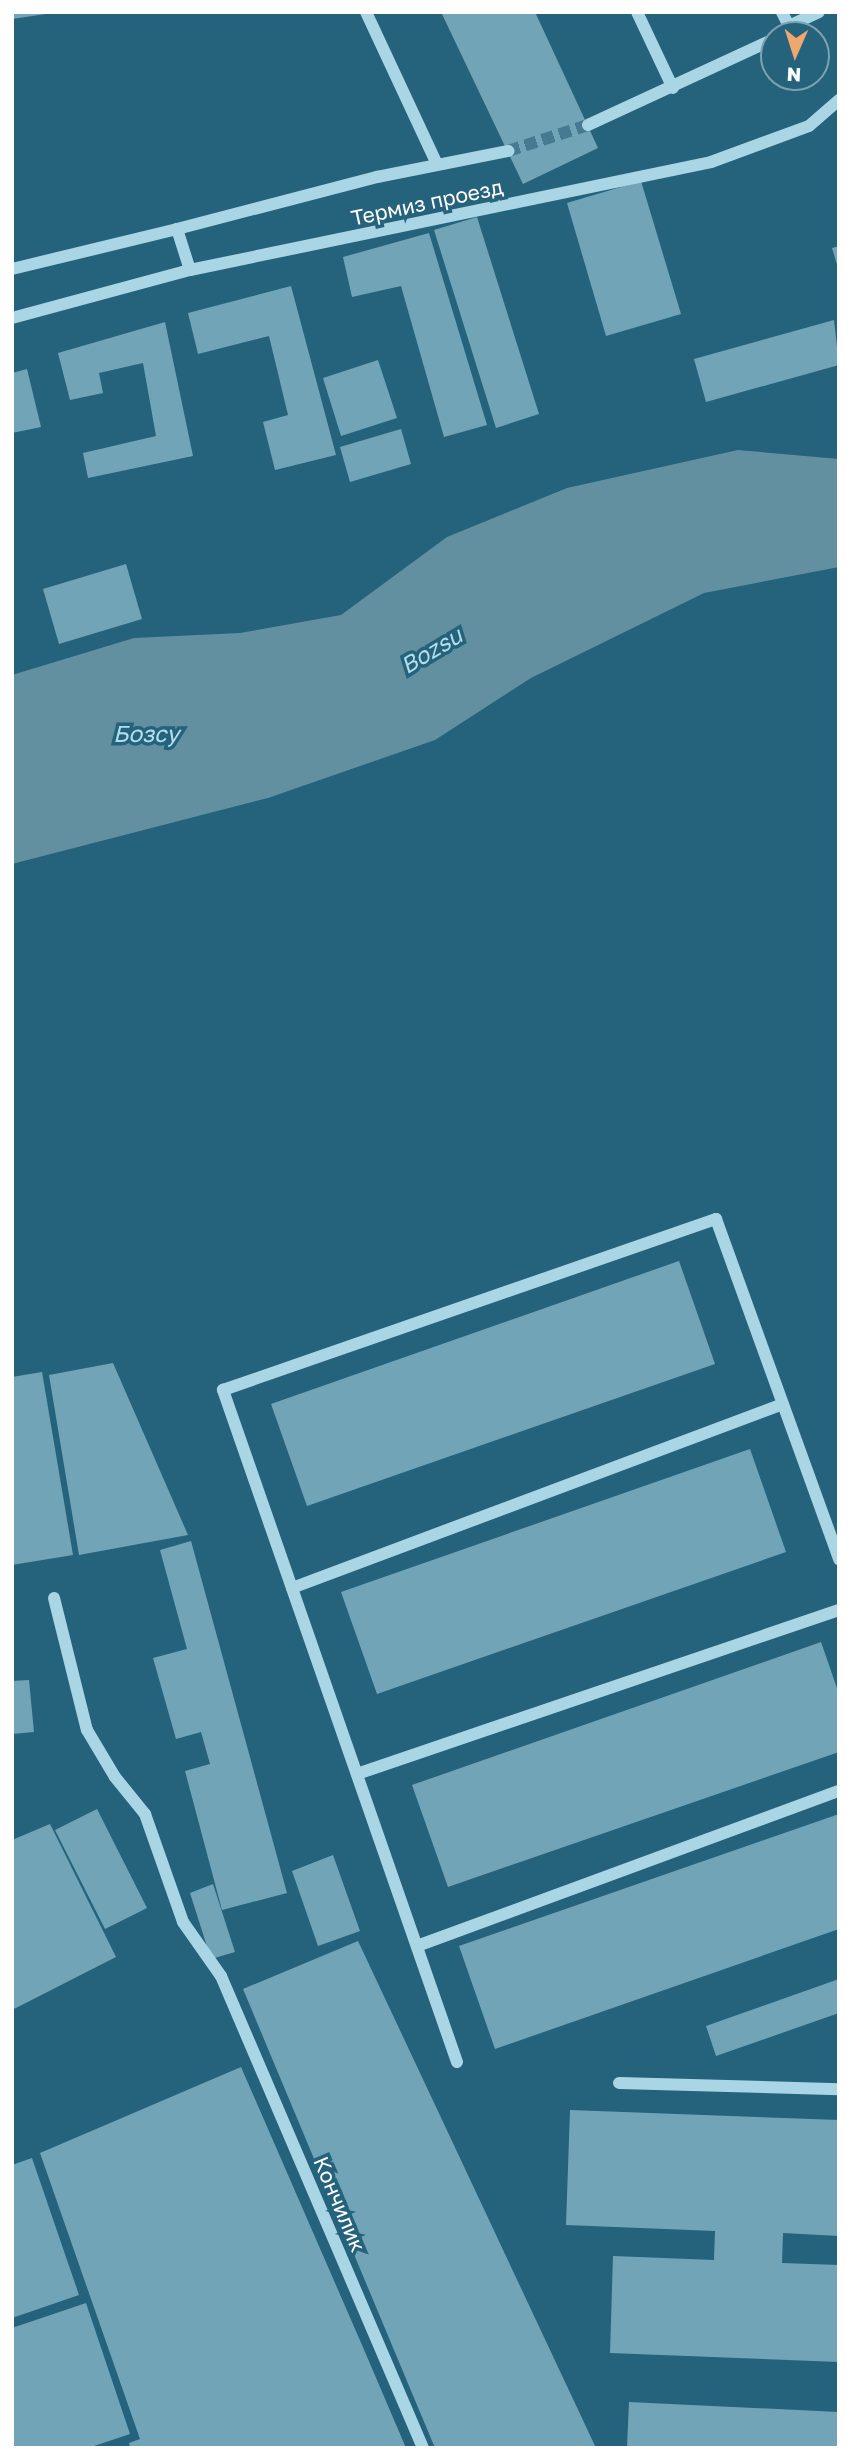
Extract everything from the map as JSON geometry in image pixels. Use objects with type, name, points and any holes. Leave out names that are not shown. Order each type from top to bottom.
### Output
[{"type":"street","points":[[366,12],[437,164]]},
{"type":"street","points":[[637,12],[674,88]]},
{"type":"street","points":[[802,21],[819,12]]},
{"type":"street","points":[[588,125],[674,88],[760,46]]},
{"type":"street","name":"Термиз проезд","points":[[12,318],[190,270],[711,162],[809,126],[839,100]]},
{"type":"street","points":[[12,269],[437,164],[508,151]]},
{"type":"street","points":[[177,229],[190,270]]},
{"type":"street","points":[[457,2062],[223,1390],[716,1219],[839,1559]]},
{"type":"street","points":[[292,1588],[783,1405]]},
{"type":"street","name":"Кончилик","points":[[54,1598],[87,1730],[115,1777],[145,1814],[183,1922],[221,1976],[423,2448]]},
{"type":"street","points":[[358,1774],[839,1609]]},
{"type":"street","points":[[417,1946],[839,1791]]},
{"type":"street","points":[[619,2083],[839,2089]]},
{"type":"water","name":"Бозсу","points":[[738,450],[839,459],[839,567],[704,593],[531,678],[435,740],[268,798],[12,864],[12,675],[134,638],[240,633],[341,615],[447,537],[567,488]]},
{"type":"building","points":[[12,12],[46,12],[46,14],[12,19]]},
{"type":"building","points":[[441,12],[535,12],[598,148],[523,184]]},
{"type":"building","points":[[641,181],[681,314],[606,336],[567,203]]},
{"type":"building","points":[[477,217],[539,414],[496,428],[434,230]]},
{"type":"building","points":[[429,233],[487,425],[444,437],[401,286],[352,297],[343,257]]},
{"type":"building","points":[[839,246],[839,268],[838,268],[832,248]]},
{"type":"building","points":[[291,286],[336,455],[275,470],[263,422],[288,415],[269,336],[198,354],[188,313]]},
{"type":"building","points":[[834,320],[839,365],[706,402],[694,359]]},
{"type":"building","points":[[165,322],[193,456],[88,478],[83,453],[156,436],[143,363],[99,373],[103,393],[70,400],[58,353]]},
{"type":"building","points":[[378,360],[397,418],[341,436],[323,378]]},
{"type":"building","points":[[27,369],[41,427],[12,433],[12,373]]},
{"type":"building","points":[[401,429],[411,464],[350,482],[340,447]]},
{"type":"building","points":[[126,564],[142,619],[59,644],[43,589]]},
{"type":"building","points":[[679,1261],[715,1364],[307,1506],[271,1404]]},
{"type":"building","points":[[113,1363],[188,1535],[79,1555],[49,1375]]},
{"type":"building","points":[[42,1372],[73,1555],[12,1565],[12,1377]]},
{"type":"building","points":[[750,1449],[786,1552],[377,1694],[341,1592]]},
{"type":"building","points":[[191,1541],[287,1893],[222,1910],[185,1771],[210,1764],[201,1732],[176,1739],[153,1658],[187,1649],[160,1550]]},
{"type":"building","points":[[821,1642],[839,1694],[839,1752],[448,1887],[412,1785]]},
{"type":"building","points":[[29,1680],[34,1732],[12,1734],[12,1681]]},
{"type":"building","points":[[97,1809],[147,1908],[105,1929],[55,1830]]},
{"type":"building","points":[[839,1814],[839,1929],[495,2049],[459,1946]]},
{"type":"building","points":[[50,1824],[116,1957],[12,2010],[12,1840]]},
{"type":"building","points":[[333,1855],[360,1931],[318,1946],[292,1871]]},
{"type":"building","points":[[213,1884],[235,1952],[211,1959],[190,1893]]},
{"type":"building","points":[[358,1941],[596,2448],[435,2448],[243,1989]]},
{"type":"building","points":[[839,1979],[839,2013],[716,2056],[706,2026]]},
{"type":"building","points":[[241,2067],[406,2448],[130,2448],[129,2443],[140,2439],[40,2153]]},
{"type":"building","points":[[570,2110],[839,2120],[839,2236],[783,2233],[782,2263],[839,2265],[839,2362],[610,2353],[613,2256],[714,2260],[715,2231],[566,2225]]},
{"type":"building","points":[[32,2158],[79,2295],[12,2318],[12,2165]]},
{"type":"building","points":[[86,2303],[130,2434],[88,2448],[12,2448],[12,2328]]},
{"type":"building","points":[[629,2402],[839,2412],[839,2448],[627,2448]]},
{"type":"tunnel","points":[[508,151],[588,125]]},
{"type":"water label","name":"Bozsu","points":[[431,650]]}]
